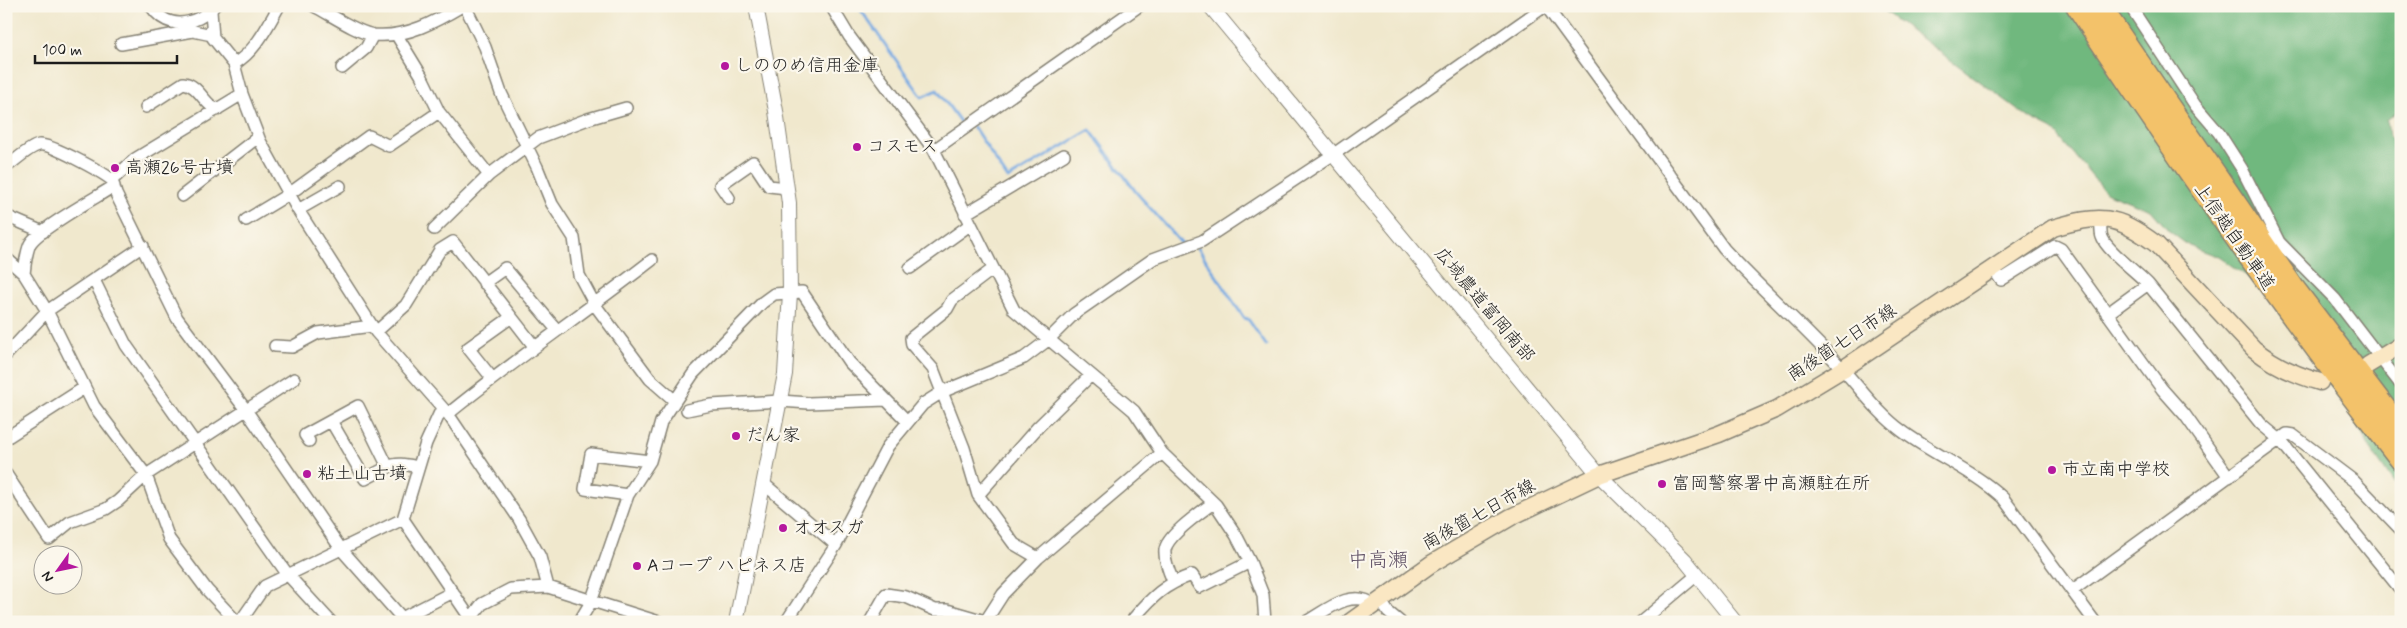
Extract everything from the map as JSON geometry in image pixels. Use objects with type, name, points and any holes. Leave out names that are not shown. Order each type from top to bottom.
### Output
[{"type":"highway","name":"上信越自動車道","points":[[2077,6],[2275,296],[2401,460]]},
{"type":"highway","name":"上信越自動車道","points":[[2100,6],[2293,287],[2401,429]]},
{"type":"main road","name":"南後箇七日市線","points":[[1350,622],[1431,564],[1492,528],[1600,475],[1746,423],[1777,409],[1843,369],[1992,266],[2053,228],[2102,218],[2123,222],[2156,244],[2237,333],[2270,362],[2289,372],[2320,382]]},
{"type":"main road","points":[[2374,362],[2401,345]]},
{"type":"street","points":[[151,6],[157,14],[173,22],[186,24],[212,9],[213,38],[234,64],[242,94],[258,137],[298,210],[374,329],[445,411],[519,519],[540,557],[548,587]]},
{"type":"street","points":[[234,64],[241,60],[262,37],[279,6]]},
{"type":"street","points":[[314,6],[373,35],[396,34],[416,30],[437,22],[463,6],[485,47],[501,93],[552,204],[574,238],[579,275],[595,305],[650,379],[674,400]]},
{"type":"street","points":[[736,622],[785,374],[790,293],[787,188],[776,111],[756,6]]},
{"type":"street","points":[[831,6],[849,36],[934,150],[1014,310],[1134,411],[1162,453],[1213,503],[1236,535],[1250,562],[1263,595],[1265,622]]},
{"type":"street","points":[[934,150],[1139,6]]},
{"type":"street","name":"広域農道富岡南部","points":[[1210,6],[1600,475],[1697,575],[1734,622]]},
{"type":"street","points":[[786,622],[836,545],[888,446],[923,404],[942,392],[1024,358],[1048,340],[1074,314],[1153,260],[1202,241],[1334,154],[1546,6],[1724,249],[1756,284],[1843,369],[1882,414],[1902,431],[1989,485],[2003,498],[2095,622]]},
{"type":"street","points":[[2130,6],[2195,105],[2219,133],[2242,169],[2279,242],[2335,299],[2374,362],[2401,385]]},
{"type":"street","points":[[121,44],[193,31],[212,35]]},
{"type":"street","points":[[396,34],[421,75],[439,112],[489,175]]},
{"type":"street","points":[[342,68],[366,48],[373,35]]},
{"type":"street","points":[[146,107],[184,83],[188,83],[208,105],[217,110]]},
{"type":"street","points":[[24,274],[26,257],[31,242],[43,232],[113,183],[135,160],[242,94]]},
{"type":"street","points":[[434,229],[489,175],[526,145],[588,119],[626,108]]},
{"type":"street","points":[[246,220],[289,194],[369,136],[389,146],[439,112]]},
{"type":"street","points":[[182,196],[258,137]]},
{"type":"street","points":[[6,167],[38,145],[47,146],[90,166],[113,183],[177,318],[246,410],[341,549],[402,618],[454,592]]},
{"type":"street","points":[[910,268],[968,219],[1064,155]]},
{"type":"street","points":[[729,198],[720,185],[753,162],[770,186],[787,188]]},
{"type":"street","points":[[298,210],[340,186]]},
{"type":"street","points":[[8,217],[43,232]]},
{"type":"street","points":[[2102,218],[2102,237],[2109,249],[2135,270],[2148,284],[2261,424],[2280,440],[2401,590]]},
{"type":"street","points":[[275,346],[292,347],[318,333],[374,329],[406,305],[440,250],[453,242],[510,318],[534,346]]},
{"type":"street","points":[[6,355],[47,311],[143,246]]},
{"type":"street","points":[[1992,266],[2001,280],[2055,246],[2060,249],[2162,389],[2185,415],[2229,477]]},
{"type":"street","points":[[6,258],[24,274],[47,311],[94,406],[146,475],[170,539],[207,590],[239,622],[266,586],[403,519],[426,443],[445,411],[556,330],[595,305],[652,260]]},
{"type":"street","points":[[484,283],[504,268],[556,330]]},
{"type":"street","points":[[993,269],[952,300],[947,309],[911,338],[912,345],[933,369],[964,448],[978,495],[1014,544],[1038,558]]},
{"type":"street","points":[[94,280],[126,345],[288,574],[331,622]]},
{"type":"street","points":[[2107,314],[2148,284]]},
{"type":"street","points":[[579,622],[591,602],[628,495],[650,461],[661,422],[674,400],[692,374],[762,302],[774,294],[802,292],[849,362],[907,421]]},
{"type":"street","points":[[492,378],[468,348],[510,318]]},
{"type":"street","points":[[978,495],[1038,427],[1091,376]]},
{"type":"street","points":[[6,474],[49,539],[70,522],[106,509],[118,501],[146,475],[294,379]]},
{"type":"street","points":[[6,438],[84,388]]},
{"type":"street","points":[[687,410],[711,405],[780,401],[809,403],[886,400]]},
{"type":"street","points":[[309,441],[305,435],[358,406],[388,467]]},
{"type":"street","points":[[331,421],[366,479],[388,467],[398,464],[418,467]]},
{"type":"street","points":[[2073,590],[2287,434],[2293,435],[2354,481],[2401,530]]},
{"type":"street","points":[[870,622],[886,594],[906,597],[935,610],[947,610],[985,622],[1003,594],[1038,558],[1162,453]]},
{"type":"street","points":[[628,495],[585,489],[591,454],[650,461]]},
{"type":"street","points":[[763,483],[836,545]]},
{"type":"street","points":[[1173,581],[1165,550],[1169,542],[1179,530],[1213,503]]},
{"type":"street","points":[[403,519],[454,592],[469,620],[482,604],[511,590],[548,587],[659,622]]},
{"type":"street","points":[[1137,622],[1134,618],[1153,597],[1173,581],[1192,575],[1200,587],[1250,562]]},
{"type":"street","points":[[1641,622],[1697,575]]},
{"type":"street","points":[[1306,622],[1350,598],[1367,599],[1378,603],[1400,622]]},
{"type":"green space","points":[[1877,6],[2401,6],[2401,108],[2387,120],[2389,137],[2401,149],[2401,494],[2370,448],[2347,405],[2317,369],[2324,348],[2293,308],[2219,257],[2189,246],[2169,231],[2151,210],[2105,192],[2053,130],[2031,119]]},
{"type":"waterway","points":[[858,6],[922,97],[937,90],[961,123]]},
{"type":"waterway","points":[[973,126],[1008,179],[1090,130],[1136,192],[1182,244]]},
{"type":"waterway","points":[[1198,248],[1244,318],[1248,319],[1266,345]]},
{"type":"place","name":"しののめ信用金庫","points":[[725,66]]},
{"type":"place","name":"コスモス","points":[[857,147]]},
{"type":"place","name":"高瀬26号古墳","points":[[115,168]]},
{"type":"place","name":"だん家","points":[[736,436]]},
{"type":"place","name":"市立南中学校","points":[[2052,470]]},
{"type":"place","name":"粘土山古墳","points":[[307,474]]},
{"type":"place","name":"富岡警察署中高瀬駐在所","points":[[1662,484]]},
{"type":"place","name":"オオスガ","points":[[783,528]]},
{"type":"place","name":"Aコープ ハピネス店","points":[[637,566]]},
{"type":"district","name":"中高瀬","points":[[1378,560]]}]
